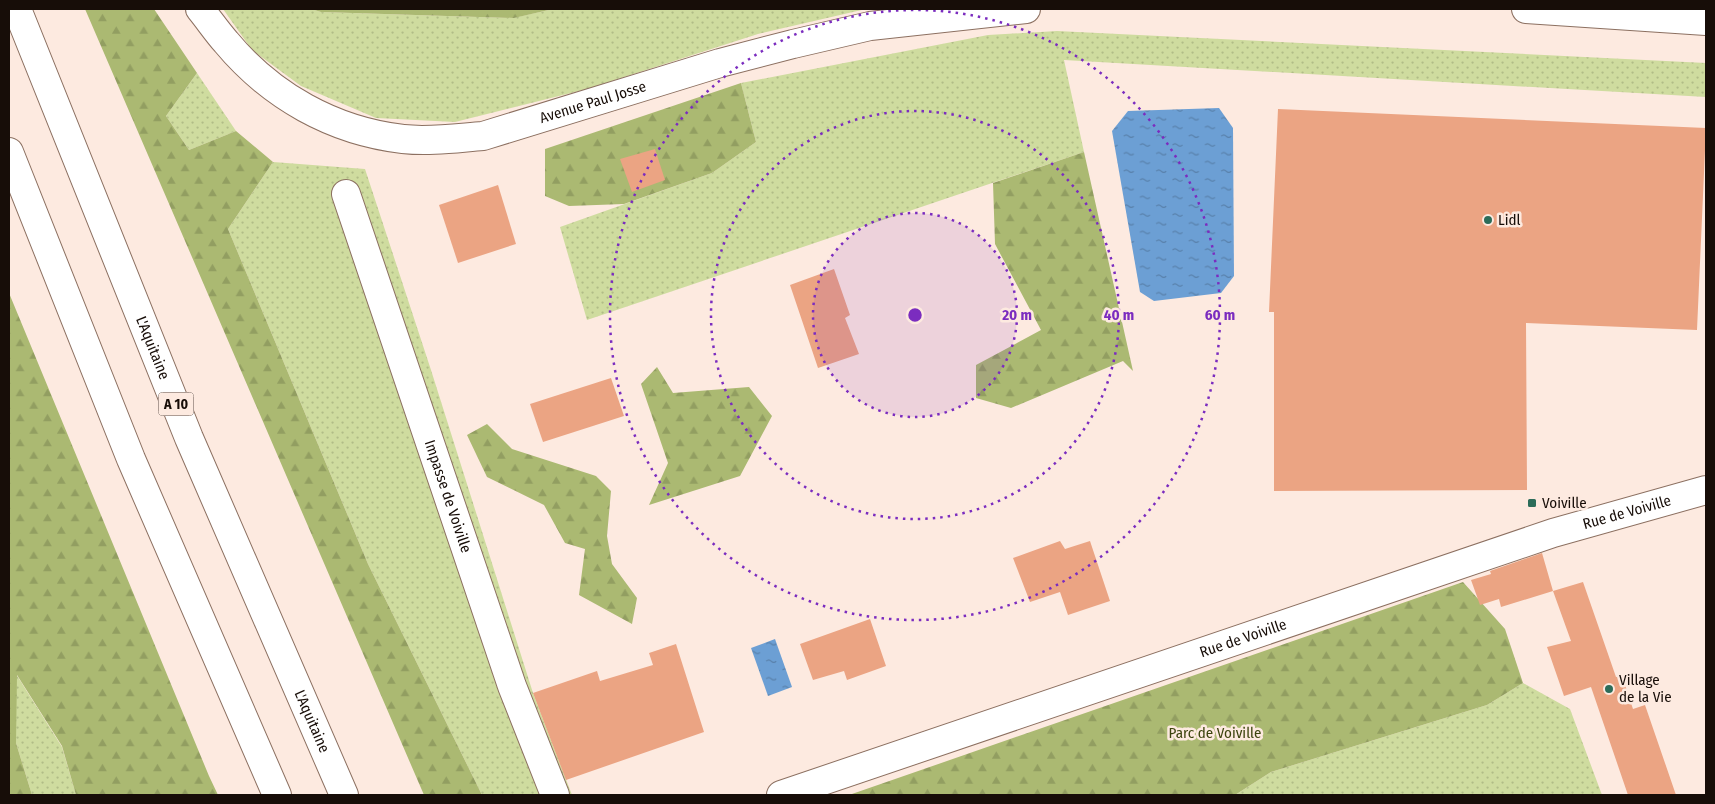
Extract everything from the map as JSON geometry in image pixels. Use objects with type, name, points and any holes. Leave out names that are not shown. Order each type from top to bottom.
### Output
[{"type":"main road","name":"L'Aquitaine","points":[[17,9],[190,438],[344,795]]},
{"type":"main road","name":"Avenue Paul Josse","points":[[200,9],[226,43],[252,70],[283,95],[313,113],[342,125],[373,133],[404,139],[443,140],[483,136],[720,63],[870,26],[1026,9]]},
{"type":"main road","points":[[1526,9],[1706,21]]},
{"type":"main road","points":[[9,152],[131,459],[278,795]]},
{"type":"main road","name":"Impasse de Voiville","points":[[346,194],[512,686],[555,795]]},
{"type":"main road","name":"Rue de Voiville","points":[[781,795],[1553,533],[1706,490]]},
{"type":"green space","points":[[85,9],[154,9],[197,73],[166,116],[189,150],[236,131],[273,162],[228,229],[368,564],[482,795],[424,795]]},
{"type":"green space","points":[[223,9],[311,9],[321,12],[513,18],[553,9],[866,9],[758,34],[587,89],[455,122],[376,118],[301,86],[252,50]]},
{"type":"green space","points":[[311,9],[553,9],[514,18],[321,12]]},
{"type":"green space","points":[[1057,31],[1706,63],[1706,97],[1064,60],[1084,152],[587,320],[560,227],[712,173],[756,142],[741,83],[988,35]]},
{"type":"green space","points":[[197,73],[236,131],[189,150],[166,116]]},
{"type":"green space","points":[[741,83],[756,142],[712,173],[624,204],[569,206],[545,196],[545,149]]},
{"type":"green space","points":[[1084,152],[1133,371],[1123,361],[1011,408],[976,398],[976,365],[1041,330],[995,244],[993,183]]},
{"type":"green space","points":[[273,162],[365,169],[533,693],[572,795],[482,795],[368,564],[228,229]]},
{"type":"green space","points":[[9,293],[218,795],[76,795],[62,746],[17,675],[16,743],[32,795],[10,795]]},
{"type":"green space","points":[[657,367],[673,393],[749,387],[772,416],[740,476],[649,505],[668,463],[641,384]]},
{"type":"green space","points":[[487,424],[512,449],[596,476],[611,491],[607,536],[612,564],[637,598],[632,624],[579,595],[585,549],[565,543],[544,505],[487,477],[467,435]]},
{"type":"green space","name":"Parc de Voiville","points":[[1463,582],[1505,629],[1523,683],[1487,705],[1271,772],[1235,795],[849,795]]},
{"type":"green space","points":[[16,674],[62,747],[76,795],[32,795],[16,743]]},
{"type":"green space","points":[[1523,683],[1570,709],[1602,795],[1235,795],[1271,772],[1487,705]]},
{"type":"water","points":[[1219,108],[1233,128],[1234,276],[1221,293],[1154,301],[1140,292],[1112,131],[1128,111]]},
{"type":"water","points":[[775,639],[792,687],[768,696],[751,648]]},
{"type":"building","name":"Lidl","points":[[1278,109],[1706,128],[1697,330],[1526,323],[1527,490],[1274,491],[1274,312],[1269,312]]},
{"type":"building","points":[[655,149],[665,180],[632,192],[620,159]]},
{"type":"building","points":[[498,185],[516,244],[458,263],[439,205]]},
{"type":"building","points":[[834,269],[850,315],[845,318],[859,354],[818,368],[790,285]]},
{"type":"building","points":[[611,378],[624,416],[543,442],[530,404]]},
{"type":"building","points":[[1060,541],[1065,549],[1090,541],[1110,601],[1068,615],[1060,592],[1030,602],[1013,558]]},
{"type":"building","points":[[1542,553],[1553,591],[1501,607],[1499,599],[1480,605],[1471,580],[1491,574],[1490,571]]},
{"type":"building","name":"Village de la Vie","points":[[1583,582],[1616,677],[1622,676],[1633,709],[1645,705],[1676,795],[1628,795],[1591,687],[1564,696],[1547,647],[1571,641],[1553,591]]},
{"type":"building","points":[[870,619],[886,666],[847,680],[844,671],[813,680],[800,644]]},
{"type":"building","points":[[676,644],[704,732],[566,780],[533,693],[597,671],[600,681],[653,665],[649,653]]},
{"type":"place","name":"Lidl","points":[[1488,220]]},
{"type":"place","name":"Voiville","points":[[1532,503]]},
{"type":"place","name":"Village de la Vie","points":[[1609,689]]}]
